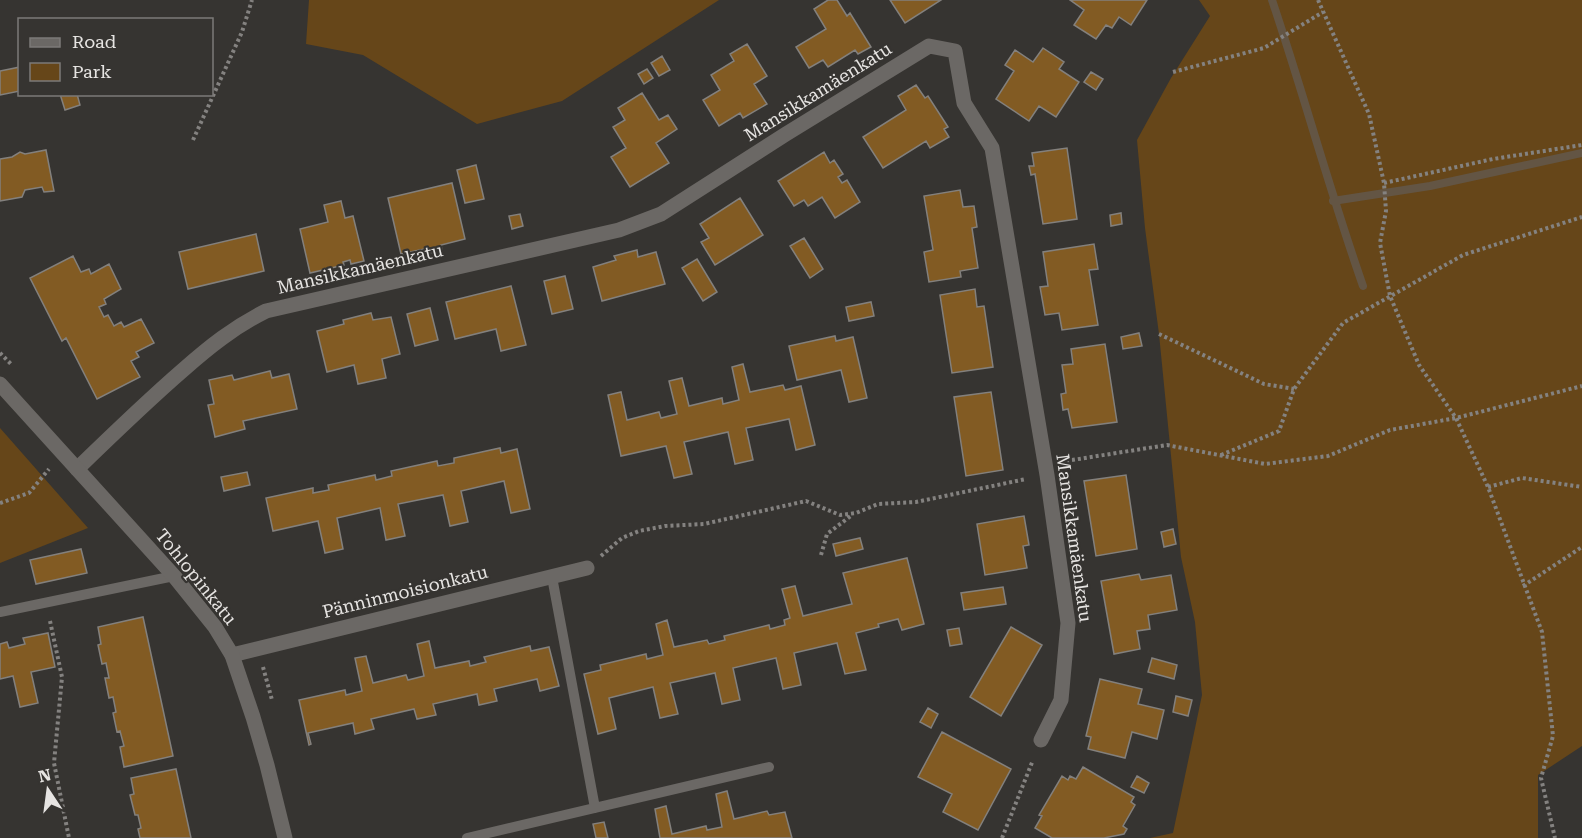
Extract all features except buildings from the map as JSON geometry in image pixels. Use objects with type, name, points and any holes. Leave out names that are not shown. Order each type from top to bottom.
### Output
[{"type":"street","name":"Mansikkamäenkatu","points":[[77,469],[132,414],[219,339],[245,321],[266,311],[619,230],[661,214],[929,46],[955,51],[964,103],[992,148],[1046,470],[1068,623],[1061,699],[1041,740]]},
{"type":"street","name":"Tohlopinkatu","points":[[0,384],[174,576],[215,627],[232,655],[264,755],[285,838]]},
{"type":"street","name":"Pänninmoisionkatu","points":[[232,655],[587,568]]},
{"type":"lane","points":[[0,612],[174,576]]},
{"type":"lane","points":[[552,577],[595,808]]},
{"type":"lane","points":[[467,838],[770,767]]},
{"type":"path","points":[[213,96],[242,32],[252,0]]},
{"type":"path","points":[[1318,0],[1369,114],[1384,183],[1386,211],[1380,243],[1390,296],[1419,365],[1456,418],[1488,487],[1542,632],[1553,736],[1541,778],[1555,838]]},
{"type":"path","points":[[1173,72],[1264,48],[1323,12]]},
{"type":"path","points":[[193,140],[213,96]]},
{"type":"path","points":[[1384,183],[1493,159],[1582,144]]},
{"type":"path","points":[[1221,455],[1279,431],[1294,389],[1343,323],[1463,255],[1582,217]]},
{"type":"path","points":[[1159,334],[1264,384],[1294,389]]},
{"type":"path","points":[[821,555],[827,534],[856,513],[878,504],[916,502],[1046,470],[1167,445],[1265,464],[1328,456],[1390,430],[1456,418],[1582,386]]},
{"type":"path","points":[[0,503],[28,493],[63,453]]},
{"type":"path","points":[[1488,487],[1522,478],[1582,488]]},
{"type":"path","points":[[587,568],[622,538],[639,531],[665,526],[704,524],[806,501],[840,515],[856,513]]},
{"type":"path","points":[[1523,586],[1582,547]]},
{"type":"path","points":[[45,603],[62,677],[54,762],[69,838]]},
{"type":"path","points":[[1002,838],[1041,740]]},
{"type":"green space","points":[[309,0],[719,0],[562,101],[477,124],[363,55],[306,44]]},
{"type":"green space","points":[[1199,0],[1582,0],[1582,746],[1538,775],[1538,838],[1150,838],[1173,833],[1202,695],[1195,622],[1181,557],[1137,140],[1171,78],[1210,16]]},
{"type":"green space","points":[[0,428],[88,528],[0,563]]},
{"type":"waterway","points":[[1272,0],[1363,286]]},
{"type":"waterway","points":[[1333,201],[1430,186],[1582,153]]}]
